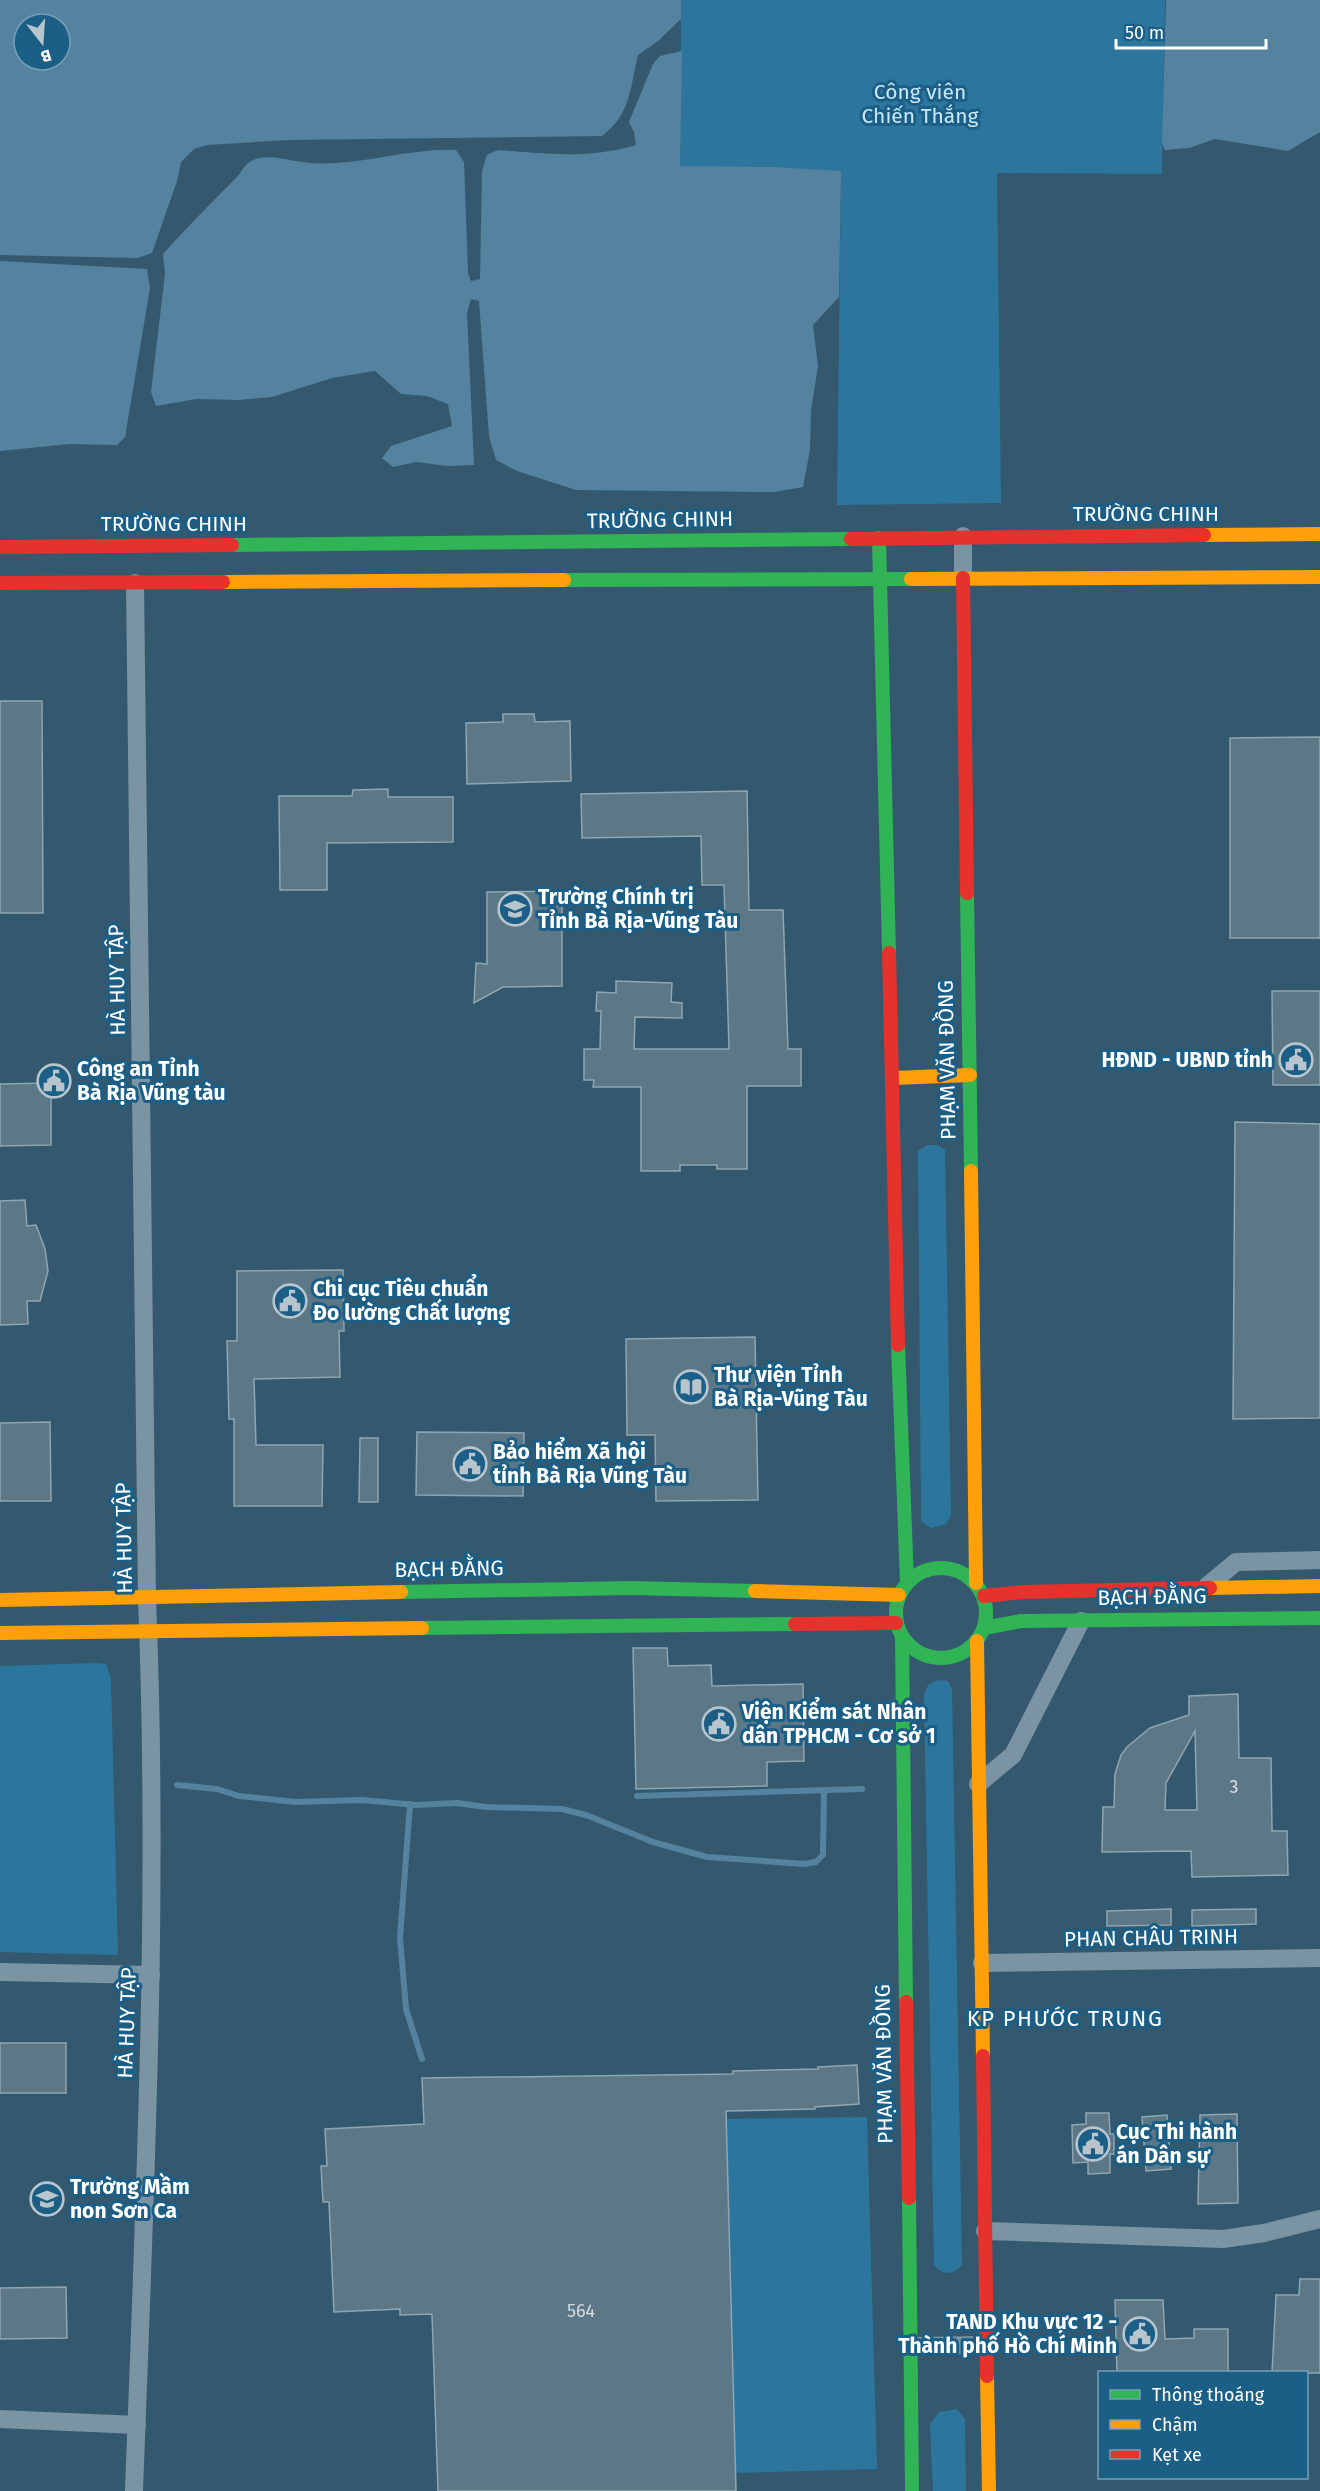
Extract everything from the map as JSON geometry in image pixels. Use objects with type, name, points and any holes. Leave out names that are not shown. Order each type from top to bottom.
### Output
[{"type":"main road","name":"TRƯỜNG CHINH","points":[[0,547],[1320,534]]},
{"type":"main road","points":[[879,538],[899,1400],[907,1582]]},
{"type":"main road","points":[[0,583],[1320,577]]},
{"type":"main road","name":"PHẠM VĂN ĐỒNG","points":[[963,579],[976,1583]]},
{"type":"main road","points":[[893,1078],[970,1075]]},
{"type":"main road","points":[[934,1568],[957,1571],[976,1583],[984,1596],[987,1612],[984,1628],[977,1641],[967,1651],[953,1657],[938,1659],[924,1656],[902,1637],[896,1623],[895,1609],[899,1595],[907,1582],[919,1573],[934,1568]]},
{"type":"main road","name":"BẠCH ĐẰNG","points":[[984,1596],[1022,1592],[1320,1586]]},
{"type":"main road","name":"BẠCH ĐẰNG","points":[[0,1600],[632,1588],[899,1595]]},
{"type":"main road","name":"BẠCH ĐẰNG","points":[[984,1628],[1021,1621],[1320,1618]]},
{"type":"main road","points":[[0,1634],[896,1623]]},
{"type":"main road","name":"PHẠM VĂN ĐỒNG","points":[[902,1637],[912,2491]]},
{"type":"main road","points":[[977,1641],[989,2491]]},
{"type":"street","name":"PHẠM VĂN ĐỒNG","points":[[963,536],[963,579]]},
{"type":"street","name":"HÀ HUY TẬP","points":[[134,2491],[151,1975],[152,1742],[147,1598],[135,584]]},
{"type":"street","name":"BẠCH ĐẰNG","points":[[1206,1587],[1236,1562],[1320,1560]]},
{"type":"street","points":[[978,1784],[1013,1755],[1081,1621]]},
{"type":"street","name":"PHAN CHÂU TRINH","points":[[982,1963],[1320,1958]]},
{"type":"street","points":[[0,1972],[151,1975]]},
{"type":"street","points":[[985,2231],[1223,2239],[1264,2233],[1320,2219]]},
{"type":"street","points":[[910,2346],[987,2345]]},
{"type":"street","points":[[0,2419],[136,2425]]},
{"type":"green space","name":"Công viên Chiến Thắng","points":[[681,0],[1165,0],[1162,174],[997,173],[1001,503],[837,505],[841,172],[680,166]]},
{"type":"green space","points":[[928,1145],[937,1145],[945,1150],[951,1515],[946,1524],[931,1528],[921,1521],[918,1151]]},
{"type":"green space","points":[[106,1664],[111,1679],[118,1955],[0,1952],[0,1666]]},
{"type":"green space","points":[[938,1680],[948,1681],[952,1689],[962,2265],[948,2273],[934,2265],[924,1695],[928,1685]]},
{"type":"green space","points":[[867,2117],[877,2469],[736,2473],[736,2491],[564,2491],[734,2424],[726,2119]]},
{"type":"green space","points":[[957,2409],[965,2419],[966,2491],[933,2491],[930,2424],[939,2412]]},
{"type":"shaded area","points":[[0,0],[681,0],[681,19],[658,41],[638,55],[624,109],[612,128],[602,136],[288,140],[207,145],[194,149],[181,162],[177,181],[152,253],[138,258],[0,255]]},
{"type":"shaded area","points":[[1166,0],[1320,0],[1320,132],[1288,151],[1215,139],[1189,148],[1165,150],[1162,143]]},
{"type":"shaded area","points":[[682,51],[680,166],[773,167],[841,171],[839,297],[813,325],[818,366],[811,410],[810,450],[803,487],[775,492],[576,490],[517,471],[496,460],[489,436],[479,301],[471,299],[467,313],[474,465],[448,466],[416,462],[393,467],[382,458],[391,446],[452,426],[448,404],[427,396],[401,394],[375,371],[332,378],[272,397],[238,400],[196,399],[156,406],[151,392],[165,274],[163,254],[247,164],[269,157],[328,164],[419,152],[456,150],[464,162],[468,273],[471,281],[480,279],[482,171],[487,155],[498,150],[585,154],[636,145],[634,132],[629,122],[653,64],[660,56]]},
{"type":"shaded area","points":[[0,261],[147,269],[150,288],[125,437],[117,445],[69,444],[0,451]]},
{"type":"building","points":[[0,701],[42,701],[43,913],[0,913]]},
{"type":"building","points":[[503,714],[534,714],[535,722],[570,721],[571,781],[467,784],[466,723],[503,722]]},
{"type":"building","points":[[1320,737],[1320,938],[1230,938],[1230,738]]},
{"type":"building","points":[[388,789],[388,797],[453,797],[453,842],[327,843],[327,890],[280,890],[279,796],[352,796],[353,790]]},
{"type":"building","points":[[747,791],[749,910],[783,910],[788,1049],[801,1049],[801,1086],[747,1086],[747,1169],[717,1169],[717,1165],[680,1165],[680,1171],[641,1171],[641,1087],[593,1087],[594,1080],[584,1080],[584,1049],[600,1049],[601,1011],[596,1011],[597,992],[616,993],[616,981],[672,983],[671,1002],[682,1003],[682,1018],[635,1017],[634,1049],[729,1049],[724,885],[702,885],[701,836],[582,838],[581,794]]},
{"type":"building","points":[[562,891],[562,986],[503,987],[474,1003],[476,963],[487,964],[487,892]]},
{"type":"building","name":"HĐND - UBND tỉnh","points":[[1272,991],[1320,991],[1320,1085],[1273,1085]]},
{"type":"building","points":[[51,1083],[51,1145],[0,1146],[0,1084]]},
{"type":"building","points":[[1235,1122],[1320,1124],[1320,1418],[1233,1419]]},
{"type":"building","points":[[25,1200],[27,1226],[36,1225],[45,1249],[48,1271],[40,1301],[27,1301],[28,1324],[0,1325],[0,1201]]},
{"type":"building","points":[[343,1270],[344,1331],[339,1331],[340,1377],[254,1379],[256,1445],[323,1445],[322,1506],[234,1506],[234,1419],[229,1419],[227,1341],[237,1341],[237,1271]]},
{"type":"building","name":"Thư viện Tỉnh Bà Rịa-Vũng Tàu","points":[[755,1337],[758,1500],[656,1501],[655,1435],[627,1435],[626,1339]]},
{"type":"building","points":[[50,1422],[51,1501],[0,1501],[0,1423]]},
{"type":"building","name":"Bảo hiểm Xã hội tỉnh Bà Rịa Vũng Tàu","points":[[417,1432],[524,1433],[523,1496],[416,1495]]},
{"type":"building","points":[[360,1438],[378,1438],[378,1502],[359,1502]]},
{"type":"building","name":"Viện Kiểm sát Nhân dân TPHCM - Cơ sở 1","points":[[633,1648],[667,1648],[668,1666],[711,1665],[712,1686],[803,1684],[804,1761],[767,1762],[767,1786],[636,1789]]},
{"type":"building","points":[[1238,1694],[1239,1758],[1271,1758],[1272,1831],[1287,1831],[1288,1875],[1192,1877],[1191,1851],[1102,1852],[1103,1807],[1114,1807],[1115,1774],[1121,1755],[1150,1728],[1189,1715],[1189,1696]],"holes":[[[1195,1731],[1197,1810],[1165,1810],[1166,1783]]]},
{"type":"building","points":[[1171,1909],[1171,1925],[1107,1926],[1107,1911]]},
{"type":"building","points":[[1256,1909],[1256,1924],[1192,1926],[1192,1910]]},
{"type":"building","points":[[0,2043],[66,2043],[66,2093],[0,2093]]},
{"type":"building","points":[[857,2065],[859,2104],[815,2107],[815,2109],[726,2111],[736,2491],[438,2491],[432,2314],[400,2315],[400,2309],[334,2312],[329,2202],[323,2202],[321,2166],[327,2166],[325,2129],[424,2124],[422,2078],[733,2074],[733,2071],[818,2069],[818,2067]]},
{"type":"building","name":"Cục Thi hành án Dân sự","points":[[1086,2113],[1109,2113],[1110,2134],[1114,2134],[1114,2154],[1110,2154],[1110,2173],[1088,2174],[1088,2162],[1073,2163],[1072,2125],[1086,2124]]},
{"type":"building","points":[[1237,2114],[1238,2203],[1198,2204],[1200,2115]]},
{"type":"building","points":[[1167,2115],[1171,2169],[1146,2171],[1142,2117]]},
{"type":"building","points":[[1300,2279],[1320,2279],[1320,2373],[1272,2371],[1276,2295],[1299,2295]]},
{"type":"building","points":[[66,2287],[67,2338],[0,2339],[0,2288]]},
{"type":"building","name":"TAND Khu vực 12 - Thành phố Hồ Chí Minh","points":[[1115,2300],[1163,2300],[1165,2339],[1194,2338],[1194,2329],[1228,2329],[1228,2371],[1117,2371]]},
{"type":"waterway","points":[[177,1785],[217,1789],[239,1796],[295,1802],[362,1800],[416,1805],[457,1803],[486,1807],[562,1809],[586,1815],[653,1842],[707,1857],[804,1864],[816,1862],[823,1855],[824,1791]]},
{"type":"waterway","points":[[637,1796],[862,1789]]},
{"type":"waterway","points":[[410,1804],[400,1938],[406,2009],[422,2059]]},
{"type":"traffic: fast","points":[[879,538],[889,953]]},
{"type":"traffic: fast","points":[[232,545],[851,539]]},
{"type":"traffic: fast","points":[[564,580],[911,579]]},
{"type":"traffic: fast","points":[[967,893],[971,1171]]},
{"type":"traffic: fast","points":[[898,1345],[907,1582]]},
{"type":"traffic: fast","points":[[941,1568],[958,1571],[973,1581],[983,1596],[986,1613],[983,1630],[973,1645],[958,1655],[941,1658],[924,1655],[909,1645],[899,1630],[896,1613],[899,1596],[909,1581],[924,1571],[941,1568]]},
{"type":"traffic: fast","points":[[401,1592],[632,1588],[755,1591]]},
{"type":"traffic: fast","points":[[984,1628],[1021,1621],[1320,1618]]},
{"type":"traffic: fast","points":[[422,1628],[795,1624]]},
{"type":"traffic: fast","points":[[902,1637],[906,2002]]},
{"type":"traffic: fast","points":[[909,2198],[912,2491]]},
{"type":"traffic: slow","points":[[1204,535],[1320,534]]},
{"type":"traffic: slow","points":[[911,579],[1320,577]]},
{"type":"traffic: slow","points":[[223,582],[564,580]]},
{"type":"traffic: slow","points":[[893,1078],[970,1075]]},
{"type":"traffic: slow","points":[[971,1171],[976,1583]]},
{"type":"traffic: slow","points":[[1210,1588],[1320,1586]]},
{"type":"traffic: slow","points":[[755,1591],[899,1595]]},
{"type":"traffic: slow","points":[[0,1600],[401,1592]]},
{"type":"traffic: slow","points":[[0,1633],[422,1628]]},
{"type":"traffic: slow","points":[[977,1641],[983,2056]]},
{"type":"traffic: slow","points":[[987,2376],[989,2491]]},
{"type":"traffic: jam","points":[[851,539],[1204,535]]},
{"type":"traffic: jam","points":[[0,547],[232,545]]},
{"type":"traffic: jam","points":[[963,578],[967,893]]},
{"type":"traffic: jam","points":[[0,583],[223,582]]},
{"type":"traffic: jam","points":[[889,953],[898,1345]]},
{"type":"traffic: jam","points":[[984,1596],[1022,1592],[1210,1588]]},
{"type":"traffic: jam","points":[[795,1624],[896,1623]]},
{"type":"traffic: jam","points":[[906,2002],[909,2198]]},
{"type":"traffic: jam","points":[[983,2056],[987,2376]]},
{"type":"place","name":"Trường Chính trị Tỉnh Bà Rịa-Vũng Tàu","points":[[515,909]]},
{"type":"place","name":"HĐND - UBND tỉnh","points":[[1296,1060]]},
{"type":"place","name":"Công an Tỉnh Bà Rịa Vũng tàu","points":[[54,1081]]},
{"type":"place","name":"Chi cục Tiêu chuẩn Đo lường Chất lượng","points":[[290,1301]]},
{"type":"place","name":"Thư viện Tỉnh Bà Rịa-Vũng Tàu","points":[[691,1387]]},
{"type":"place","name":"Bảo hiểm Xã hội tỉnh Bà Rịa Vũng Tàu","points":[[470,1464]]},
{"type":"place","name":"Viện Kiểm sát Nhân dân TPHCM - Cơ sở 1","points":[[719,1724]]},
{"type":"place","name":"Cục Thi hành án Dân sự","points":[[1093,2144]]},
{"type":"place","name":"Trường Mầm non Sơn Ca","points":[[47,2199]]},
{"type":"place","name":"TAND Khu vực 12 - Thành phố Hồ Chí Minh","points":[[1140,2334]]},
{"type":"district","name":"KP PHƯỚC TRUNG","points":[[1065,2018]]}]
